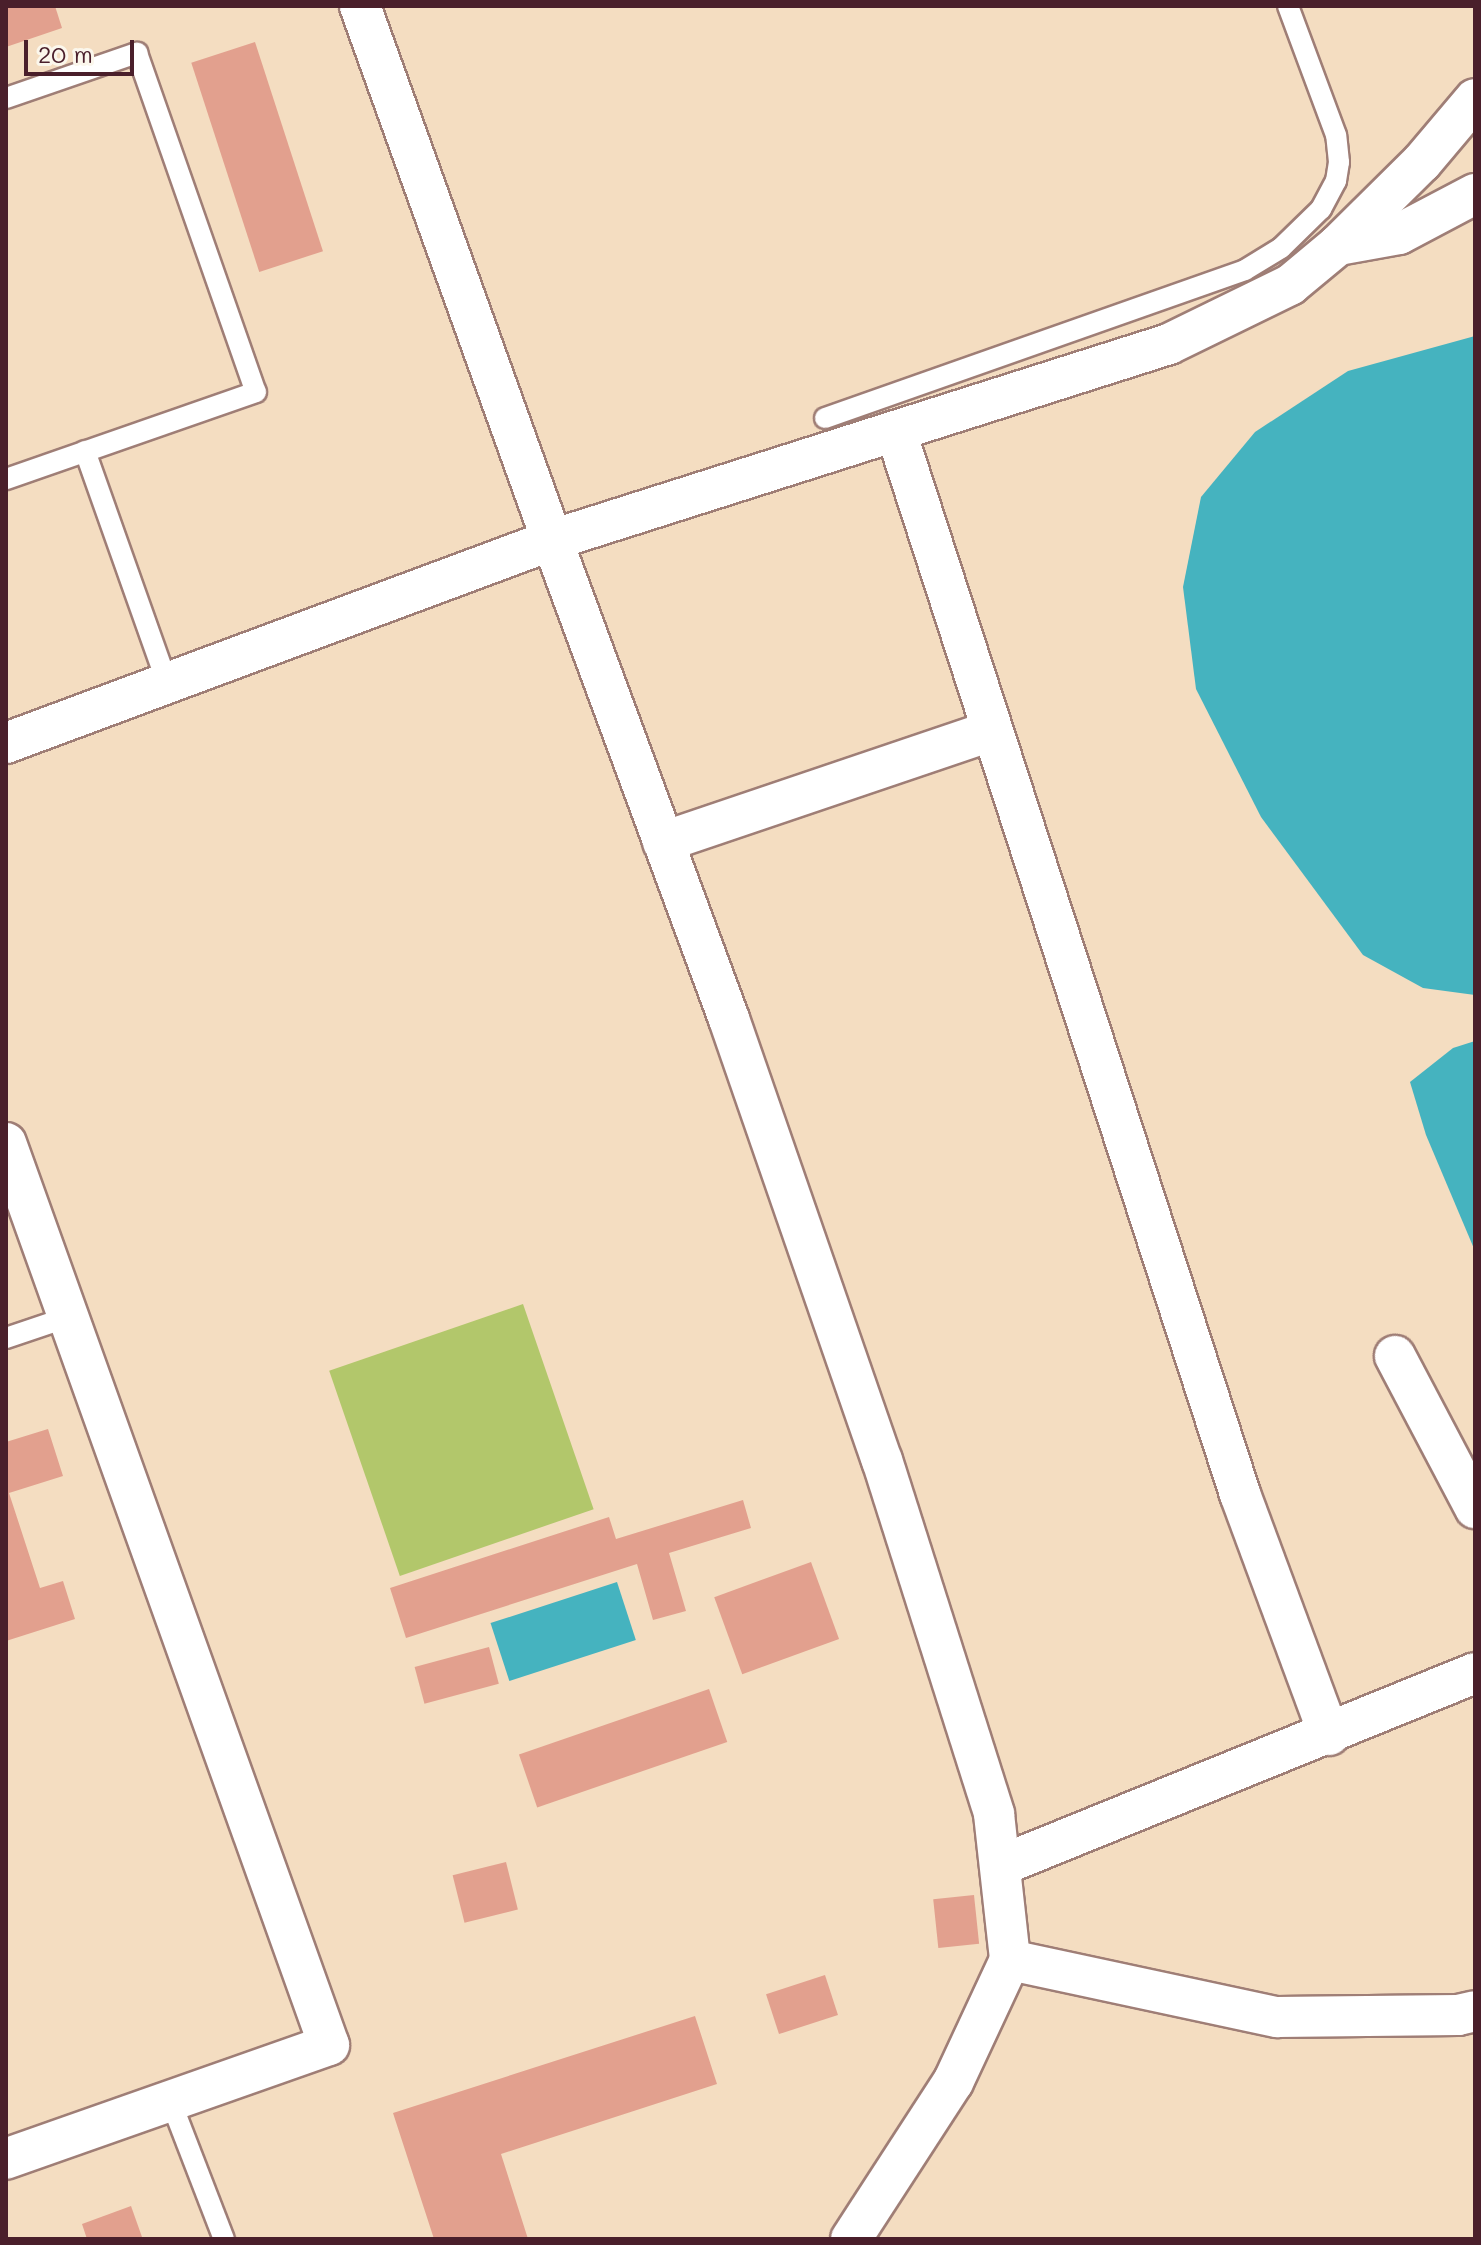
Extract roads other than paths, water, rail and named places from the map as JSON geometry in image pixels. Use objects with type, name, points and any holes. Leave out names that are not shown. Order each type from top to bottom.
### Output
[{"type":"street","points":[[360,6],[729,1019],[882,1460],[994,1814],[1010,1960],[953,2082],[851,2239]]},
{"type":"street","points":[[6,743],[552,540],[1169,344],[1290,285],[1338,245],[1422,162],[1475,99]]},
{"type":"street","points":[[1338,245],[1399,234],[1475,194]]},
{"type":"street","points":[[896,432],[1240,1494],[1329,1735]]},
{"type":"street","points":[[663,842],[991,731]]},
{"type":"street","points":[[6,1143],[329,2045],[6,2159]]},
{"type":"street","points":[[1395,1356],[1475,1508]]},
{"type":"street","points":[[1002,1865],[1329,1735],[1475,1673]]},
{"type":"street","points":[[1010,1960],[1277,2017],[1458,2015],[1475,2011]]},
{"type":"lane","points":[[825,418],[1245,270],[1281,248],[1321,209],[1336,181],[1339,162],[1336,135],[1288,6]]},
{"type":"lane","points":[[6,98],[137,53],[256,392],[6,479]]},
{"type":"lane","points":[[85,451],[167,683]]},
{"type":"lane","points":[[6,1338],[68,1317]]},
{"type":"lane","points":[[171,2102],[224,2239]]},
{"type":"water","points":[[1475,336],[1475,995],[1423,988],[1363,955],[1261,817],[1196,689],[1183,587],[1201,497],[1255,432],[1348,371]]},
{"type":"water","points":[[1475,1041],[1475,1251],[1426,1135],[1410,1082],[1453,1048]]},
{"type":"water","points":[[617,1582],[636,1640],[509,1681],[491,1623]]}]
